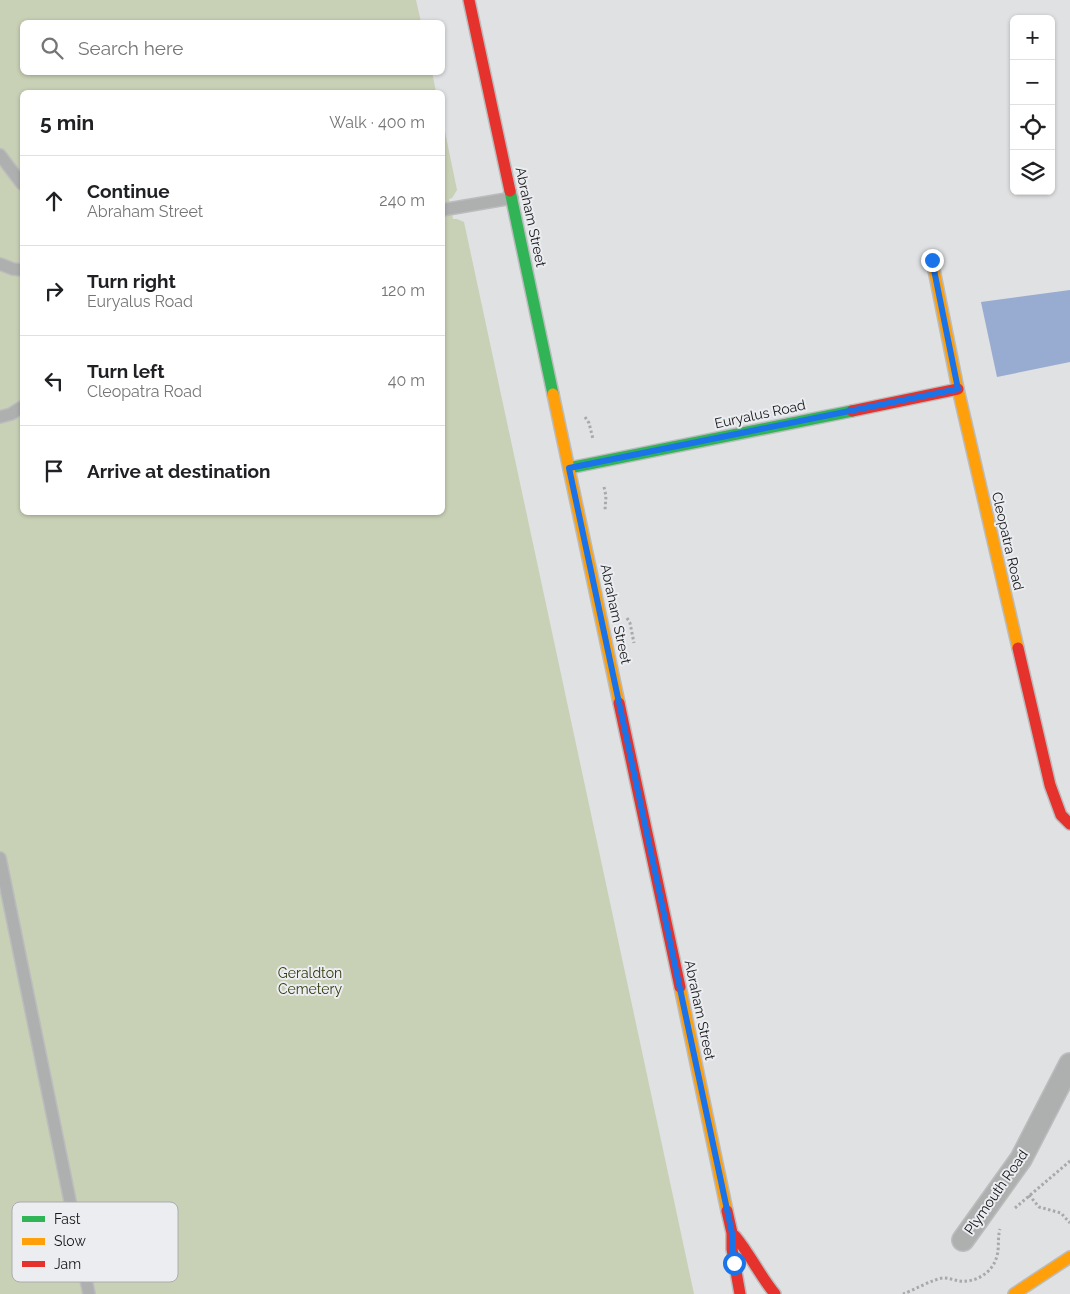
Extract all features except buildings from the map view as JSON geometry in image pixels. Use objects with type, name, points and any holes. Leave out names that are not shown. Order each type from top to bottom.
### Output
[{"type":"main road","name":"Abraham Street","points":[[470,0],[732,1233],[732,1249],[740,1294]]},
{"type":"main road","name":"Cleopatra Road","points":[[932,260],[958,389],[1050,785],[1061,815],[1070,824]]},
{"type":"main road","name":"Euryalus Road","points":[[569,468],[958,389]]},
{"type":"main road","name":"Abraham Street","points":[[732,1233],[761,1278],[774,1294]]},
{"type":"main road","points":[[1014,1294],[1070,1258]]},
{"type":"street","name":"Plymouth Road","points":[[963,1240],[1021,1159],[1070,1064]]},
{"type":"lane","points":[[0,155],[20,181]]},
{"type":"lane","points":[[445,209],[512,198]]},
{"type":"lane","points":[[0,264],[20,270]]},
{"type":"lane","points":[[0,417],[11,414],[20,407]]},
{"type":"lane","points":[[0,858],[69,1202]]},
{"type":"path","points":[[1023,1190],[1039,1207],[1061,1213],[1070,1223]]},
{"type":"green space","name":"Geraldton Cemetery","points":[[0,0],[416,0],[421,20],[20,20],[20,75],[433,75],[436,90],[20,90],[20,515],[445,515],[445,132],[457,190],[452,198],[449,199],[453,219],[464,222],[694,1294],[0,1294]]},
{"type":"water","points":[[1070,290],[1070,362],[997,377],[981,302]]},
{"type":"traffic: fast","points":[[510,191],[553,394]]},
{"type":"traffic: fast","points":[[569,468],[852,411]]},
{"type":"traffic: slow","points":[[932,260],[958,389],[1018,648]]},
{"type":"traffic: slow","points":[[553,394],[619,703]]},
{"type":"traffic: slow","points":[[680,987],[727,1211]]},
{"type":"traffic: slow","points":[[1014,1294],[1070,1257]]},
{"type":"traffic: jam","points":[[469,0],[510,191]]},
{"type":"traffic: jam","points":[[852,411],[958,389]]},
{"type":"traffic: jam","points":[[1018,648],[1050,785],[1061,815],[1070,824]]},
{"type":"traffic: jam","points":[[619,703],[680,987]]},
{"type":"traffic: jam","points":[[727,1211],[732,1233],[732,1249],[740,1294]]},
{"type":"traffic: jam","points":[[735,1236],[775,1294]]},
{"type":"route","points":[[734,1263],[732,1233],[569,468],[958,389],[932,260]]}]
